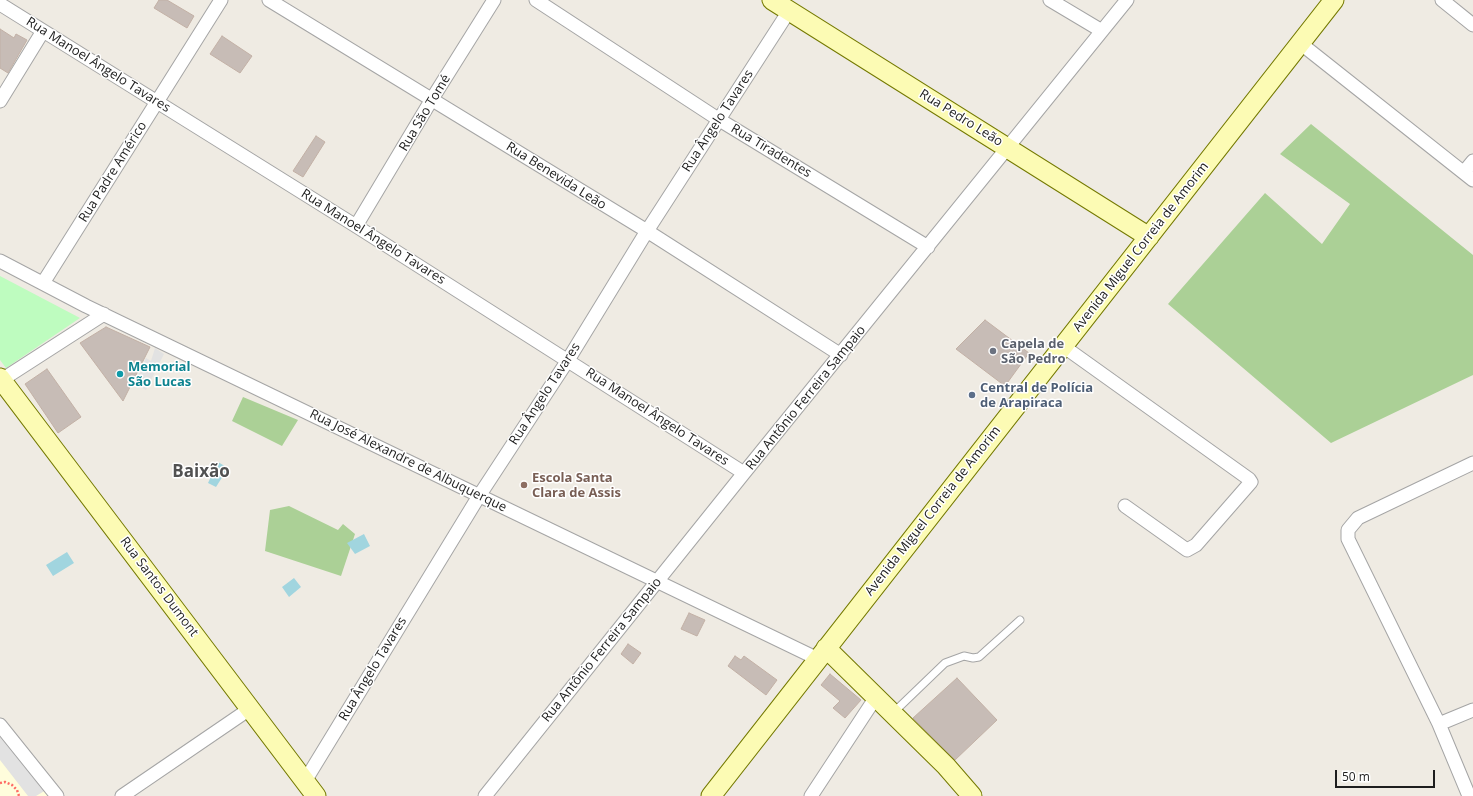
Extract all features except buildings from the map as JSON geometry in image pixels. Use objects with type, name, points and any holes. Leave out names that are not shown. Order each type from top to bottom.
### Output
[{"type":"street","name":"Rua Padre Américo","points":[[43,283],[221,0]]},
{"type":"street","name":"Rua Benevida Leão","points":[[270,0],[647,231],[841,355]]},
{"type":"street","name":"Rua São Tomé","points":[[356,226],[432,99],[494,0]]},
{"type":"street","name":"Rua Tiradentes","points":[[536,0],[718,119],[928,247]]},
{"type":"street","name":"Rua Pedro Leão","points":[[772,0],[1149,237]]},
{"type":"street","points":[[1050,0],[1102,31]]},
{"type":"street","name":"Rua Antônio Ferreira Sampaio","points":[[485,796],[1127,0]]},
{"type":"street","name":"Avenida Miguel Correia de Amorim","points":[[711,796],[1334,0]]},
{"type":"street","points":[[1442,0],[1473,25]]},
{"type":"street","name":"Rua Manoel Ângelo Tavares","points":[[0,4],[356,226],[744,473]]},
{"type":"street","name":"Rua Ângelo Tavares","points":[[305,781],[479,496],[568,360],[647,231],[789,11]]},
{"type":"street","points":[[0,101],[43,31]]},
{"type":"street","points":[[1300,44],[1469,176],[1473,161]]},
{"type":"street","name":"Rua José Alexandre de Albuquerque","points":[[0,261],[86,306],[657,581],[822,653]]},
{"type":"street","points":[[0,379],[104,314]]},
{"type":"street","points":[[1063,346],[1249,479],[1251,482],[1196,545],[1187,550],[1125,506]]},
{"type":"street","name":"Rua Santos Dumont","points":[[0,379],[251,708],[316,796]]},
{"type":"street","points":[[1469,796],[1439,724],[1348,539],[1348,530],[1358,518],[1473,463]]},
{"type":"street","points":[[822,653],[876,697],[946,766],[972,796]]},
{"type":"street","points":[[811,796],[876,697]]},
{"type":"street","points":[[122,796],[251,708]]},
{"type":"street","points":[[1439,724],[1473,710]]},
{"type":"street","points":[[0,725],[57,796]]},
{"type":"lane","points":[[893,714],[945,663],[964,656],[973,658],[979,657],[1020,620]]},
{"type":"path","points":[[0,783],[6,782],[12,785],[17,790],[18,796]]},
{"type":"shaded area","points":[[155,348],[164,354],[146,390],[134,384],[146,358],[151,361]]},
{"type":"shaded area","points":[[0,725],[57,796],[0,796]]},
{"type":"shaded area","points":[[0,732],[46,790],[36,796],[28,796],[0,760]]},
{"type":"green space","points":[[1311,124],[1473,255],[1473,375],[1331,443],[1168,304],[1265,193],[1322,244],[1350,204],[1280,154]]},
{"type":"green space","points":[[0,276],[80,318],[6,368],[0,360]]},
{"type":"green space","points":[[243,397],[298,420],[282,446],[232,421]]},
{"type":"green space","points":[[289,506],[338,530],[343,524],[355,534],[341,576],[265,551],[270,510]]},
{"type":"water","points":[[218,462],[228,468],[216,487],[208,483]]},
{"type":"water","points":[[364,534],[370,546],[355,554],[347,543]]},
{"type":"water","points":[[67,552],[74,563],[53,576],[46,565]]},
{"type":"water","points":[[294,578],[301,587],[289,597],[282,587]]},
{"type":"place","name":"Capela de São Pedro","points":[[993,351]]},
{"type":"place","name":"Memorial São Lucas","points":[[120,374]]},
{"type":"place","name":"Central de Polícia de Arapiraca","points":[[972,395]]},
{"type":"place","name":"Escola Santa Clara de Assis","points":[[524,485]]},
{"type":"district","name":"Baixão","points":[[201,472]]}]
